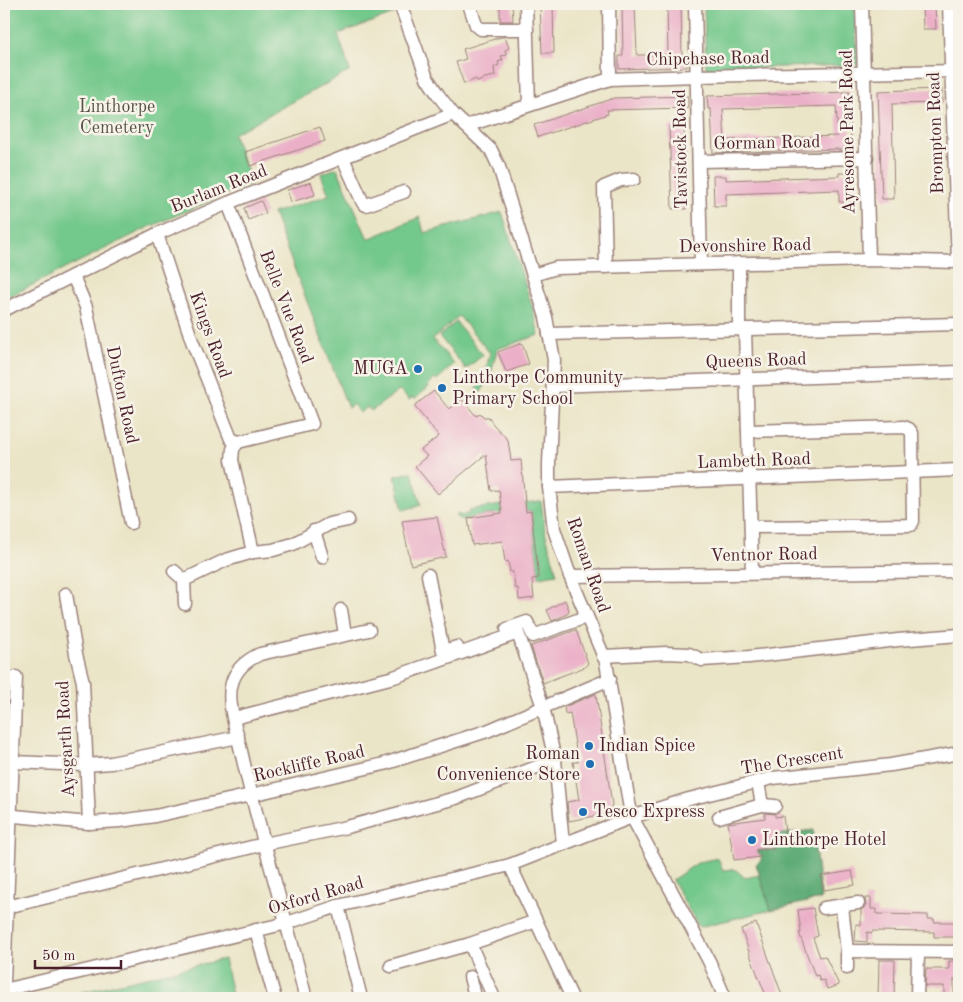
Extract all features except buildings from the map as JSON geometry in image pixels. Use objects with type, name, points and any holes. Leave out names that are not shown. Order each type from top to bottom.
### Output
[{"type":"street","name":"Roman Road","points":[[400,4],[427,78],[453,114],[490,150],[498,167],[546,317],[554,360],[549,463],[549,487],[554,529],[610,679],[632,817],[709,961],[725,998]]},
{"type":"street","points":[[469,4],[476,25],[481,29],[526,29]]},
{"type":"street","points":[[526,4],[529,105]]},
{"type":"street","points":[[608,4],[610,79]]},
{"type":"street","name":"Tavistock Road","points":[[695,4],[701,264]]},
{"type":"street","name":"Ayresome Park Road","points":[[862,4],[868,260]]},
{"type":"street","name":"Brompton Road","points":[[949,4],[955,72],[958,262]]},
{"type":"street","name":"Chipchase Road","points":[[466,126],[610,79],[955,72]]},
{"type":"street","name":"Burlam Road","points":[[4,310],[157,234],[228,203],[453,114]]},
{"type":"street","points":[[343,158],[366,206],[404,192]]},
{"type":"street","name":"Gorman Road","points":[[699,162],[867,158]]},
{"type":"street","points":[[606,267],[604,187],[621,180],[634,179]]},
{"type":"street","name":"Belle Vue Road","points":[[228,203],[312,424],[238,442]]},
{"type":"street","name":"Kings Road","points":[[157,234],[192,341],[231,440],[238,442]]},
{"type":"street","name":"Devonshire Road","points":[[533,275],[556,268],[868,260],[958,262]]},
{"type":"street","points":[[739,263],[746,378],[752,572]]},
{"type":"street","name":"Dufton Road","points":[[73,276],[86,307],[131,523]]},
{"type":"street","points":[[549,334],[959,324]]},
{"type":"street","name":"Queens Road","points":[[553,386],[959,372]]},
{"type":"street","points":[[748,431],[904,427],[912,433],[913,520],[911,525],[751,527]]},
{"type":"street","points":[[238,442],[233,449],[232,460],[253,552]]},
{"type":"street","name":"Lambeth Road","points":[[549,487],[959,470]]},
{"type":"street","points":[[184,580],[226,560],[292,544],[329,524],[348,520]]},
{"type":"street","points":[[314,531],[322,557]]},
{"type":"street","points":[[174,571],[184,580],[185,604]]},
{"type":"street","name":"Ventnor Road","points":[[570,576],[752,572],[959,571]]},
{"type":"street","points":[[428,575],[443,652],[527,622],[533,636],[586,617]]},
{"type":"street","name":"Aysgarth Road","points":[[66,594],[76,654],[83,682],[88,823]]},
{"type":"street","points":[[340,610],[345,634]]},
{"type":"street","points":[[304,991],[251,796],[230,697],[232,683],[247,660],[260,654],[369,630]]},
{"type":"street","points":[[234,718],[394,677],[518,632],[543,707],[555,760],[563,844]]},
{"type":"street","points":[[603,656],[666,653],[689,654],[702,660],[749,657],[898,640],[959,636]]},
{"type":"street","points":[[4,982],[7,906],[7,816],[12,762],[16,677]]},
{"type":"street","name":"Rockliffe Road","points":[[7,816],[88,823],[120,821],[155,816],[251,796],[384,764],[487,731],[610,679]]},
{"type":"street","points":[[12,762],[86,765],[111,763],[238,737]]},
{"type":"street","name":"The Crescent","points":[[632,817],[689,799],[772,778],[891,765],[959,753]]},
{"type":"street","points":[[7,906],[264,844],[347,827],[456,798],[555,760]]},
{"type":"street","points":[[758,782],[762,805]]},
{"type":"street","points":[[719,817],[762,805],[775,806]]},
{"type":"street","name":"Oxford Road","points":[[4,990],[287,923],[338,906],[510,865],[632,817]]},
{"type":"street","points":[[510,865],[572,998]]},
{"type":"street","points":[[824,908],[858,903]]},
{"type":"street","points":[[338,906],[361,998]]},
{"type":"street","points":[[842,906],[847,968]]},
{"type":"street","points":[[391,966],[470,944],[536,921]]},
{"type":"street","points":[[256,930],[274,995]]},
{"type":"street","points":[[470,944],[494,998]]},
{"type":"street","points":[[847,951],[959,952]]},
{"type":"street","points":[[917,998],[918,952]]},
{"type":"street","points":[[470,977],[474,992],[473,998]]},
{"type":"green space","name":"Linthorpe Cemetery","points":[[4,4],[390,4],[394,14],[338,34],[350,71],[233,134],[252,183],[147,228],[4,299]]},
{"type":"green space","points":[[704,4],[855,4],[857,65],[706,69]]},
{"type":"green space","points":[[337,168],[368,239],[420,217],[424,233],[502,212],[533,309],[539,335],[497,349],[490,378],[480,393],[477,388],[484,377],[490,353],[459,316],[433,339],[454,364],[437,380],[435,379],[428,385],[429,387],[415,399],[413,397],[409,400],[400,390],[371,411],[368,407],[359,413],[353,404],[348,408],[273,213],[329,195],[321,174]]},
{"type":"green space","points":[[456,322],[483,355],[466,369],[439,336]]},
{"type":"green space","points":[[412,472],[421,505],[403,510],[395,476]]},
{"type":"green space","points":[[541,501],[545,531],[557,574],[539,577],[531,511],[526,512],[525,503]]},
{"type":"green space","points":[[501,505],[502,515],[493,514],[461,520],[455,516],[469,513],[469,510]]},
{"type":"green space","points":[[813,830],[821,899],[771,910],[756,864],[762,859],[756,851],[774,848],[773,835]]},
{"type":"green space","points":[[718,858],[723,870],[735,869],[745,878],[759,875],[771,910],[699,927],[672,880],[699,862]]},
{"type":"green space","points":[[224,959],[233,998],[56,998]]},
{"type":"place","name":"MUGA","points":[[418,369]]},
{"type":"place","name":"Linthorpe Community Primary School","points":[[442,388]]},
{"type":"place","name":"Indian Spice","points":[[589,746]]},
{"type":"place","name":"Roman Convenience Store","points":[[590,764]]},
{"type":"place","name":"Tesco Express","points":[[583,812]]},
{"type":"place","name":"Linthorpe Hotel","points":[[752,840]]}]
